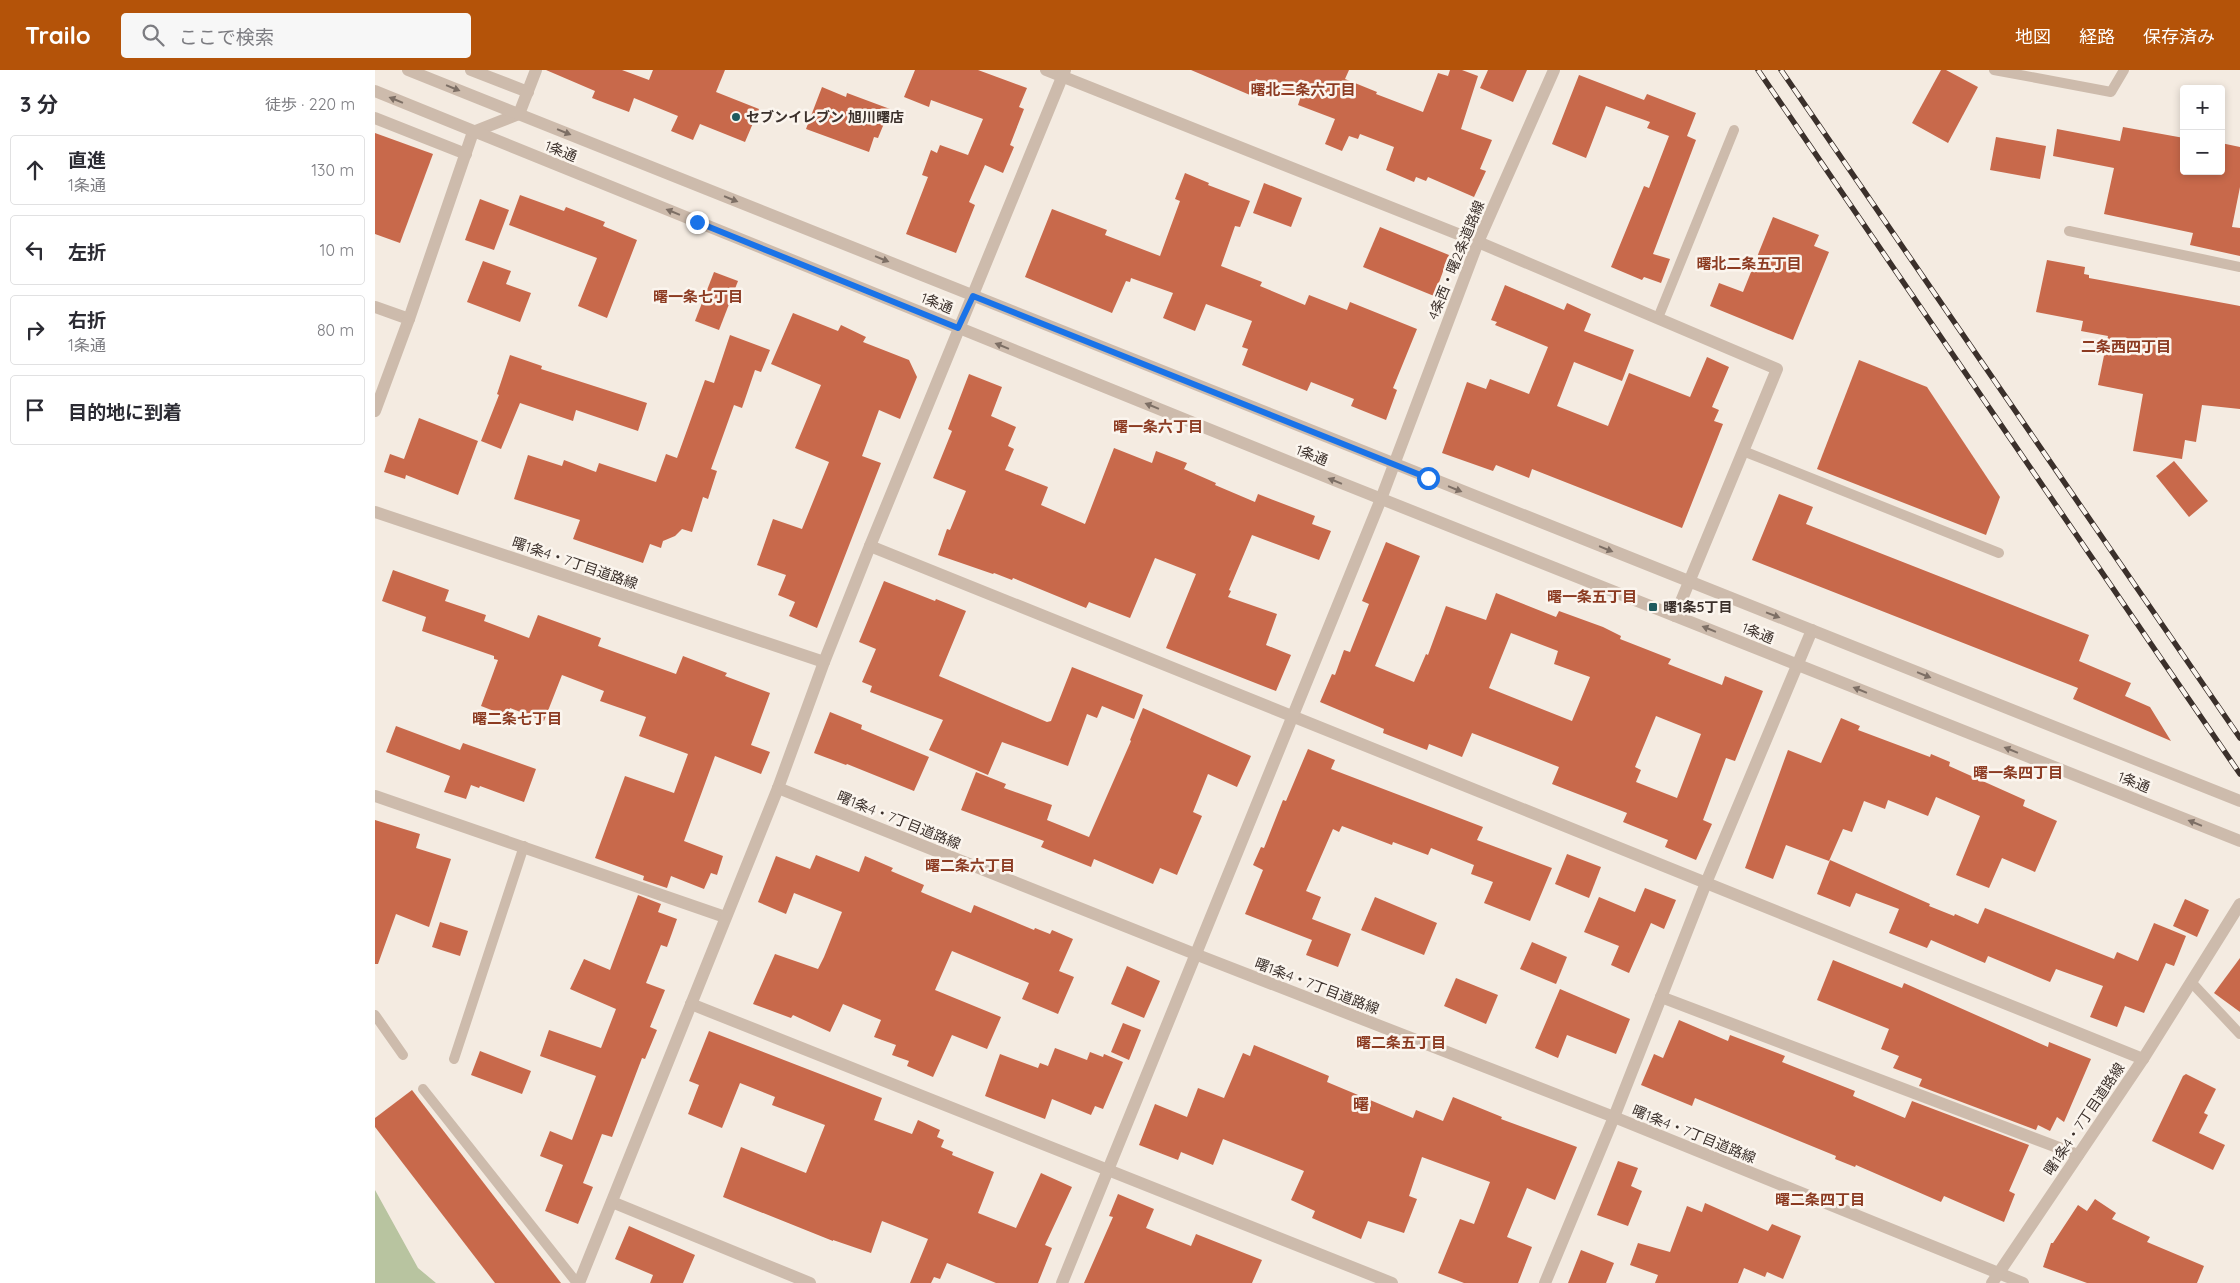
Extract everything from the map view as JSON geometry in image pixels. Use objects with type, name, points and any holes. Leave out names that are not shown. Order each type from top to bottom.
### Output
[{"type":"street","name":"1条通","points":[[408,70],[2240,801]]},
{"type":"street","points":[[471,70],[527,92]]},
{"type":"street","points":[[375,411],[409,319],[473,132],[519,114],[537,70]]},
{"type":"street","points":[[1046,70],[1063,73],[1478,242],[1777,369],[1675,616]]},
{"type":"street","name":"4条西・曙2条道路線","points":[[1062,1283],[1291,716],[1381,499],[1478,242],[1554,70]]},
{"type":"street","points":[[578,1283],[778,788],[824,662],[870,546],[1063,73]]},
{"type":"street","name":"1条通","points":[[375,91],[1381,499],[2240,841]]},
{"type":"street","points":[[375,118],[466,154]]},
{"type":"street","points":[[375,307],[409,319]]},
{"type":"street","name":"曙1条4・7丁目道路線","points":[[375,512],[824,662]]},
{"type":"street","points":[[870,546],[2143,1059]]},
{"type":"street","points":[[1545,1283],[1614,1117],[1706,883],[1799,665],[1812,630]]},
{"type":"street","name":"曙1条4・7丁目道路線","points":[[778,788],[1195,954],[1614,1117],[1995,1278],[2143,1059],[2240,904]]},
{"type":"street","points":[[375,796],[725,916]]},
{"type":"street","points":[[1661,997],[2078,1155]]},
{"type":"street","points":[[691,1004],[1392,1283]]},
{"type":"street","points":[[612,1202],[810,1283]]},
{"type":"street","points":[[1995,1278],[2023,1283]]},
{"type":"lane","points":[[1994,70],[2111,92],[2124,70]]},
{"type":"lane","points":[[1658,318],[1734,130]]},
{"type":"lane","points":[[2069,231],[2240,267]]},
{"type":"lane","points":[[1743,450],[1999,553]]},
{"type":"lane","points":[[454,1059],[524,846]]},
{"type":"lane","points":[[2192,983],[2240,1034]]},
{"type":"lane","points":[[375,1015],[403,1055]]},
{"type":"lane","points":[[423,1089],[578,1283]]},
{"type":"green space","points":[[375,1190],[418,1268],[436,1283],[375,1283]]},
{"type":"building","points":[[546,70],[622,70],[649,80],[653,70],[725,70],[716,92],[759,109],[745,142],[700,124],[693,140],[671,131],[678,116],[634,98],[629,112],[592,98],[595,91]]},
{"type":"building","points":[[915,70],[978,70],[1027,88],[1019,107],[1024,109],[1010,145],[1014,147],[1003,173],[985,165],[969,202],[975,205],[956,253],[906,234],[928,177],[922,175],[931,150],[937,153],[940,145],[968,155],[983,119],[931,100],[929,107],[904,97]]},
{"type":"building","points":[[1191,70],[1349,70],[1345,79],[1377,92],[1376,94],[1423,112],[1438,73],[1448,76],[1450,70],[1462,70],[1478,76],[1461,129],[1492,140],[1480,169],[1486,171],[1474,197],[1428,177],[1426,181],[1416,177],[1414,182],[1386,170],[1394,147],[1360,134],[1358,139],[1349,136],[1342,151],[1325,144],[1335,119],[1298,105],[1301,96],[1256,79],[1250,95]]},
{"type":"building","points":[[1488,70],[1527,70],[1513,102],[1480,88]]},
{"type":"building","points":[[1941,70],[1946,70],[1978,87],[1948,143],[1912,123]]},
{"type":"building","points":[[1579,75],[1644,100],[1647,94],[1696,113],[1687,136],[1696,140],[1653,254],[1670,259],[1661,283],[1644,277],[1642,280],[1611,267],[1644,186],[1649,188],[1669,136],[1647,128],[1650,122],[1606,106],[1586,158],[1552,144]]},
{"type":"building","points":[[822,87],[846,97],[847,93],[890,109],[878,138],[874,137],[869,152],[806,129]]},
{"type":"building","points":[[2123,127],[2180,137],[2180,175],[2225,175],[2225,144],[2240,147],[2240,187],[2232,227],[2240,228],[2240,256],[2190,245],[2193,233],[2104,214],[2114,168],[2053,156],[2057,129],[2120,141]]},
{"type":"building","points":[[375,133],[433,154],[400,243],[375,234]]},
{"type":"building","points":[[1996,137],[2046,146],[2040,179],[1990,170]]},
{"type":"building","points":[[1185,173],[1209,183],[1208,185],[1250,201],[1240,227],[1235,226],[1221,266],[1262,282],[1260,286],[1305,305],[1309,295],[1347,310],[1350,302],[1417,329],[1393,388],[1397,390],[1386,420],[1351,406],[1354,399],[1311,382],[1307,391],[1242,365],[1248,349],[1242,347],[1252,321],[1206,304],[1195,331],[1163,318],[1173,293],[1131,278],[1130,282],[1126,281],[1112,313],[1025,277],[1052,209],[1107,230],[1105,235],[1160,256],[1180,201],[1175,199]]},
{"type":"building","points":[[1264,183],[1302,198],[1291,227],[1253,213]]},
{"type":"building","points":[[520,195],[564,211],[566,207],[605,222],[603,226],[637,240],[607,318],[578,306],[597,258],[509,225]]},
{"type":"building","points":[[480,199],[509,210],[494,250],[465,240]]},
{"type":"building","points":[[1773,217],[1819,235],[1814,246],[1829,252],[1793,340],[1710,306],[1719,283],[1743,292]]},
{"type":"building","points":[[1380,227],[1449,255],[1434,296],[1363,267]]},
{"type":"building","points":[[2047,260],[2085,267],[2084,274],[2089,275],[2089,278],[2240,306],[2240,409],[2202,405],[2196,442],[2185,440],[2182,459],[2133,451],[2143,394],[2098,385],[2108,336],[2081,331],[2083,321],[2036,312]]},
{"type":"building","points":[[483,261],[511,271],[506,284],[531,293],[520,322],[467,302]]},
{"type":"building","points":[[714,272],[738,281],[719,330],[695,321]]},
{"type":"building","points":[[1505,285],[1564,310],[1567,303],[1591,314],[1584,331],[1634,350],[1622,381],[1574,362],[1557,406],[1608,426],[1629,373],[1690,397],[1707,357],[1729,367],[1712,407],[1719,410],[1714,421],[1723,424],[1682,528],[1532,469],[1529,478],[1496,465],[1493,471],[1442,453],[1467,382],[1486,389],[1490,379],[1529,394],[1548,347],[1495,325],[1497,322],[1491,320]]},
{"type":"building","points":[[793,313],[838,331],[841,325],[866,337],[863,342],[909,360],[917,377],[900,419],[879,410],[862,456],[881,463],[817,628],[789,616],[795,602],[778,595],[786,575],[757,565],[773,519],[802,529],[829,462],[795,448],[821,385],[771,364]]},
{"type":"building","points":[[730,335],[770,350],[761,372],[755,370],[742,408],[734,405],[711,469],[717,471],[708,499],[703,497],[692,532],[682,529],[675,536],[663,541],[661,548],[650,544],[643,563],[573,539],[580,520],[514,499],[528,455],[562,466],[564,460],[596,472],[599,463],[656,482],[666,454],[677,458],[705,380],[714,383]]},
{"type":"building","points":[[510,355],[542,366],[541,369],[647,403],[638,431],[576,410],[573,421],[520,403],[501,449],[481,441],[499,395],[497,394]]},
{"type":"building","points":[[1859,360],[1927,387],[2000,497],[1986,535],[1817,469]]},
{"type":"building","points":[[969,374],[1002,387],[991,416],[1016,427],[1008,446],[1014,449],[1005,470],[1048,487],[1041,505],[1085,524],[1114,448],[1152,463],[1156,451],[1187,463],[1184,469],[1255,502],[1258,494],[1315,516],[1312,524],[1331,531],[1319,560],[1252,535],[1229,590],[1231,591],[1228,597],[1277,614],[1266,645],[1291,655],[1276,691],[1166,648],[1196,574],[1155,558],[1130,618],[1089,602],[1086,608],[1013,578],[1012,580],[938,555],[947,529],[950,530],[966,491],[933,478],[952,431],[948,429]]},
{"type":"building","points":[[419,418],[478,441],[458,495],[406,475],[405,479],[384,472],[390,454],[404,459]]},
{"type":"building","points":[[2174,461],[2208,501],[2189,517],[2156,476]]},
{"type":"building","points":[[1779,494],[1813,507],[1806,524],[2089,635],[2079,661],[2131,683],[2125,696],[2150,707],[2171,741],[2073,699],[2078,688],[1752,560]]},
{"type":"building","points":[[1386,542],[1420,556],[1375,666],[1414,682],[1426,654],[1428,655],[1446,606],[1486,620],[1496,593],[1556,617],[1559,611],[1603,627],[1621,636],[1620,639],[1671,659],[1668,664],[1722,685],[1725,676],[1763,691],[1735,761],[1726,758],[1703,820],[1712,824],[1696,860],[1665,847],[1668,840],[1623,822],[1627,813],[1552,784],[1559,767],[1472,733],[1462,757],[1429,744],[1427,750],[1383,733],[1384,729],[1320,702],[1332,674],[1335,675],[1344,650],[1350,652],[1369,604],[1362,601]],"holes":[[[1511,633],[1558,651],[1554,664],[1590,677],[1572,721],[1489,688]],[[1656,716],[1701,734],[1677,798],[1636,782],[1641,770],[1635,767]]]},
{"type":"building","points":[[393,570],[449,590],[445,601],[486,615],[484,621],[529,638],[538,615],[601,638],[598,646],[676,674],[683,656],[727,673],[725,676],[770,693],[751,745],[770,752],[761,774],[715,756],[684,841],[723,856],[717,875],[711,873],[704,889],[671,876],[667,888],[643,880],[644,876],[595,858],[625,776],[674,793],[688,754],[639,736],[646,717],[600,701],[604,691],[562,675],[544,721],[510,708],[507,716],[481,706],[498,660],[494,659],[494,656],[422,631],[426,617],[382,601]]},
{"type":"building","points":[[884,581],[966,611],[939,676],[1047,722],[1051,721],[1072,667],[1143,695],[1134,719],[1102,706],[1097,718],[1087,714],[1068,766],[1002,742],[988,775],[929,750],[943,720],[870,692],[872,686],[862,682],[876,649],[859,642]]},
{"type":"building","points":[[1143,708],[1251,756],[1237,787],[1208,774],[1193,812],[1202,816],[1177,875],[1160,868],[1153,884],[1094,859],[1091,867],[1041,847],[1044,841],[961,810],[976,772],[1006,784],[1004,788],[1052,805],[1047,820],[1089,837],[1131,741]]},
{"type":"building","points":[[830,712],[862,725],[861,729],[929,757],[914,791],[814,753]]},
{"type":"building","points":[[1841,718],[1860,726],[1858,730],[1930,757],[1931,754],[1950,762],[1949,766],[2025,800],[2023,806],[2057,821],[2035,872],[2002,858],[1989,888],[1956,875],[1980,816],[1936,797],[1928,816],[1888,800],[1885,809],[1864,801],[1852,832],[1843,829],[1829,861],[1786,845],[1773,879],[1745,868],[1788,750],[1821,763]]},
{"type":"building","points":[[396,726],[460,750],[463,743],[536,769],[524,802],[480,786],[479,788],[471,785],[466,799],[444,792],[450,776],[386,752]]},
{"type":"building","points":[[1308,749],[1335,760],[1331,769],[1483,827],[1477,840],[1552,868],[1530,921],[1484,903],[1493,882],[1471,874],[1474,865],[1431,848],[1428,855],[1393,842],[1392,845],[1342,826],[1339,832],[1333,829],[1306,891],[1321,897],[1312,919],[1351,934],[1338,967],[1306,955],[1312,940],[1245,914],[1263,870],[1253,865],[1261,847],[1264,848],[1283,800],[1286,801]]},
{"type":"building","points":[[375,820],[420,834],[416,848],[451,859],[429,927],[396,914],[378,964],[375,964]]},
{"type":"building","points":[[1567,854],[1601,867],[1589,898],[1555,884]]},
{"type":"building","points":[[816,855],[859,872],[865,856],[893,868],[891,871],[924,885],[921,892],[971,913],[974,905],[1034,930],[1035,928],[1050,934],[1052,930],[1073,939],[1059,971],[1074,977],[1058,1014],[1022,999],[1029,983],[952,951],[935,990],[1001,1017],[987,1049],[952,1035],[933,1077],[907,1066],[909,1061],[892,1055],[896,1045],[874,1037],[881,1020],[843,1004],[830,1032],[793,1015],[791,1018],[753,1004],[775,954],[818,969],[824,957],[842,912],[794,893],[786,914],[758,902],[776,856],[810,869]]},
{"type":"building","points":[[1830,860],[1954,916],[1955,914],[1978,924],[1985,908],[2114,959],[2117,952],[2138,961],[2154,923],[2186,936],[2174,966],[2166,963],[2144,1013],[2125,1006],[2117,1027],[2090,1017],[2103,986],[2056,969],[2050,982],[1988,956],[1985,963],[1931,940],[1927,948],[1889,933],[1899,909],[1856,893],[1850,907],[1817,894]]},
{"type":"building","points":[[1645,888],[1676,900],[1664,929],[1651,923],[1629,973],[1611,965],[1619,946],[1584,932],[1599,897],[1635,912]]},
{"type":"building","points":[[638,895],[661,904],[658,912],[677,919],[667,947],[661,945],[646,983],[665,990],[650,1027],[657,1030],[645,1059],[642,1058],[612,1137],[602,1134],[583,1183],[593,1187],[578,1224],[545,1211],[563,1165],[540,1156],[550,1131],[572,1140],[596,1076],[540,1056],[549,1030],[601,1048],[616,1009],[570,989],[584,959],[610,970]]},
{"type":"building","points":[[1375,897],[1437,923],[1424,955],[1361,930]]},
{"type":"building","points":[[2185,899],[2209,910],[2197,937],[2173,926]]},
{"type":"building","points":[[440,922],[468,931],[460,956],[432,947]]},
{"type":"building","points":[[1532,942],[1567,957],[1556,984],[1520,969]]},
{"type":"building","points":[[2240,958],[2240,1012],[2214,993]]},
{"type":"building","points":[[1833,960],[1902,988],[1904,983],[2048,1047],[2049,1042],[2091,1059],[2064,1122],[2057,1117],[2050,1131],[2038,1125],[2036,1130],[1919,1086],[1922,1079],[1893,1068],[1899,1056],[1881,1049],[1889,1029],[1817,1000]]},
{"type":"building","points":[[1127,966],[1160,981],[1144,1018],[1111,1004]]},
{"type":"building","points":[[1456,978],[1498,995],[1486,1024],[1444,1006]]},
{"type":"building","points":[[1560,989],[1630,1019],[1616,1054],[1567,1035],[1558,1058],[1535,1048]]},
{"type":"building","points":[[1679,1020],[1728,1041],[1730,1035],[1785,1056],[1782,1062],[1855,1091],[1853,1096],[1905,1118],[1912,1101],[2029,1145],[2009,1191],[2015,1194],[2004,1222],[1944,1196],[1941,1202],[1856,1165],[1855,1167],[1835,1159],[1836,1156],[1695,1098],[1692,1106],[1641,1085],[1654,1054],[1663,1058]]},
{"type":"building","points":[[1123,1023],[1141,1030],[1129,1060],[1111,1052]]},
{"type":"building","points":[[709,1031],[882,1098],[874,1120],[912,1134],[918,1120],[940,1130],[937,1137],[944,1140],[941,1147],[953,1152],[952,1155],[994,1172],[978,1213],[1016,1228],[1041,1173],[1072,1187],[1045,1245],[1052,1248],[1038,1283],[996,1283],[947,1263],[940,1279],[934,1277],[931,1283],[910,1283],[928,1239],[882,1221],[871,1253],[833,1241],[723,1197],[741,1147],[806,1173],[825,1125],[772,1105],[775,1097],[740,1083],[722,1128],[688,1114],[699,1085],[689,1081]]},
{"type":"building","points":[[1254,1045],[1329,1076],[1327,1082],[1413,1118],[1416,1110],[1443,1121],[1453,1097],[1502,1117],[1501,1119],[1577,1147],[1555,1200],[1527,1188],[1507,1237],[1532,1247],[1518,1283],[1464,1283],[1438,1273],[1460,1219],[1474,1224],[1490,1182],[1422,1157],[1409,1196],[1417,1199],[1404,1233],[1368,1221],[1361,1239],[1312,1218],[1315,1211],[1291,1200],[1304,1171],[1223,1139],[1213,1165],[1181,1152],[1178,1160],[1139,1145],[1155,1104],[1187,1117],[1198,1088],[1224,1098],[1243,1053],[1250,1056]]},
{"type":"building","points":[[1055,1048],[1087,1060],[1090,1052],[1103,1057],[1104,1054],[1123,1062],[1103,1109],[1095,1106],[1091,1115],[1052,1099],[1045,1119],[985,1096],[1000,1054],[1038,1068],[1040,1063],[1048,1066]]},
{"type":"building","points":[[480,1051],[531,1071],[522,1094],[471,1075]]},
{"type":"building","points":[[2186,1074],[2216,1089],[2204,1113],[2208,1115],[2199,1133],[2225,1145],[2213,1170],[2152,1141],[2183,1076]]},
{"type":"building","points":[[412,1090],[561,1283],[495,1283],[375,1127],[375,1118]]},
{"type":"building","points":[[1618,1161],[1638,1168],[1631,1186],[1642,1191],[1628,1226],[1597,1215]]},
{"type":"building","points":[[1118,1194],[1154,1209],[1146,1228],[1191,1246],[1196,1234],[1262,1260],[1252,1283],[1084,1283],[1113,1217],[1109,1216]]},
{"type":"building","points":[[2095,1199],[2116,1213],[2112,1219],[2150,1237],[2147,1242],[2204,1266],[2197,1283],[2087,1283],[2043,1267],[2051,1243],[2053,1243],[2078,1205],[2087,1211]]},
{"type":"building","points":[[1705,1203],[1768,1231],[1772,1224],[1801,1236],[1783,1279],[1767,1272],[1765,1277],[1744,1268],[1738,1283],[1655,1283],[1658,1275],[1630,1265],[1638,1243],[1670,1252],[1687,1206],[1702,1212]]},
{"type":"building","points":[[629,1226],[695,1255],[683,1283],[650,1283],[653,1275],[615,1259]]},
{"type":"building","points":[[1581,1250],[1614,1263],[1606,1283],[1568,1283]]},
{"type":"railway","points":[[1758,70],[2240,774]]},
{"type":"railway","points":[[1781,70],[2240,738]]},
{"type":"place","name":"セブンイレブン 旭川曙店","points":[[736,117]]},
{"type":"place","name":"曙1条5丁目","points":[[1653,607]]},
{"type":"district","name":"曙北二条六丁目","points":[[1303,89]]},
{"type":"district","name":"曙北二条五丁目","points":[[1749,263]]},
{"type":"district","name":"曙一条七丁目","points":[[698,296]]},
{"type":"district","name":"二条西四丁目","points":[[2126,346]]},
{"type":"district","name":"曙一条六丁目","points":[[1158,426]]},
{"type":"district","name":"曙一条五丁目","points":[[1592,596]]},
{"type":"district","name":"曙二条七丁目","points":[[517,718]]},
{"type":"district","name":"曙一条四丁目","points":[[2018,772]]},
{"type":"district","name":"曙二条六丁目","points":[[970,865]]},
{"type":"district","name":"曙二条五丁目","points":[[1401,1042]]},
{"type":"district","name":"曙","points":[[1361,1104]]},
{"type":"district","name":"曙二条四丁目","points":[[1820,1199]]},
{"type":"route","points":[[697,222],[958,328],[973,296],[1428,478]]}]
